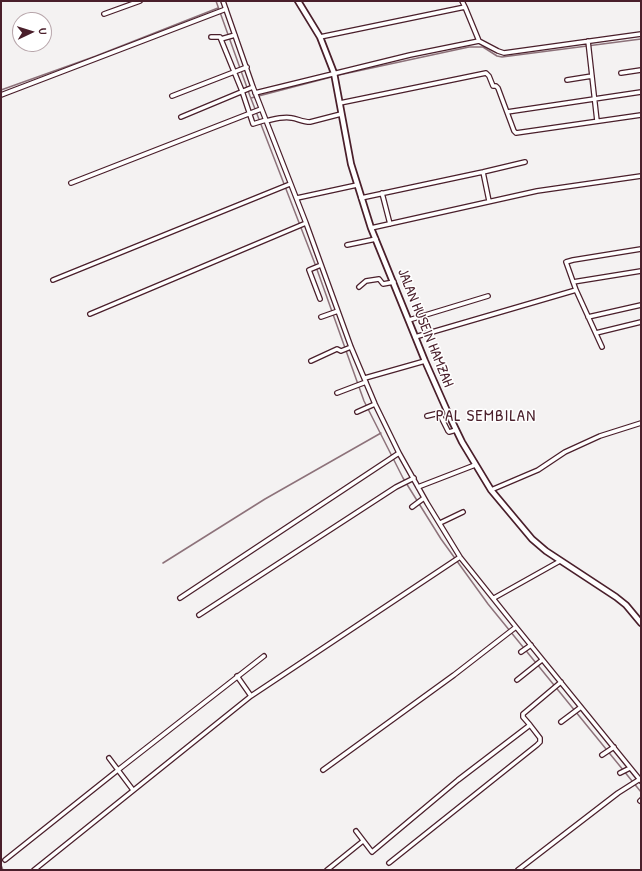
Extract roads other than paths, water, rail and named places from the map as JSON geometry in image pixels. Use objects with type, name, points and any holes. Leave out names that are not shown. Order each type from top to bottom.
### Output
[{"type":"street","points":[[104,14],[140,1]]},
{"type":"street","points":[[223,1],[224,10],[233,36],[289,184],[297,198],[304,223],[349,348],[365,381],[374,405],[398,453],[460,557],[494,598],[529,646],[639,778],[518,870]]},
{"type":"street","name":"JALAN HUSEIN HAMZAH","points":[[298,1],[320,37],[335,75],[351,164],[371,228],[425,361],[456,430],[475,465],[491,490],[532,539],[560,561],[612,594],[626,605],[641,623]]},
{"type":"street","points":[[462,1],[479,41]]},
{"type":"street","points":[[320,37],[465,7]]},
{"type":"street","points":[[1,95],[224,10]]},
{"type":"street","points":[[256,94],[410,55],[479,41],[504,53],[588,44],[641,34]]},
{"type":"street","points":[[211,37],[219,36],[222,39],[236,71],[253,124],[265,120],[284,117],[310,122],[341,114]]},
{"type":"street","points":[[222,39],[233,36]]},
{"type":"street","points":[[588,44],[597,121]]},
{"type":"street","points":[[172,96],[246,67]]},
{"type":"street","points":[[621,73],[641,70]]},
{"type":"street","points":[[340,103],[486,73],[489,76],[493,86],[498,88],[516,133],[641,115]]},
{"type":"street","points":[[567,80],[592,76]]},
{"type":"street","points":[[181,117],[253,87]]},
{"type":"street","points":[[507,112],[641,92]]},
{"type":"street","points":[[71,183],[261,109]]},
{"type":"street","points":[[361,198],[525,162]]},
{"type":"street","points":[[483,172],[489,201]]},
{"type":"street","points":[[371,228],[537,191],[641,176]]},
{"type":"street","points":[[53,280],[289,184]]},
{"type":"street","points":[[297,198],[357,185]]},
{"type":"street","points":[[382,193],[390,224]]},
{"type":"street","points":[[90,314],[304,223]]},
{"type":"street","points":[[347,245],[376,239]]},
{"type":"street","points":[[602,347],[576,290],[566,262],[641,249]]},
{"type":"street","points":[[320,265],[309,270],[320,299]]},
{"type":"street","points":[[573,282],[641,271]]},
{"type":"street","points":[[359,287],[366,281],[379,279],[383,284],[394,282]]},
{"type":"street","points":[[415,336],[576,290]]},
{"type":"street","points":[[408,320],[488,296]]},
{"type":"street","points":[[588,317],[641,305]]},
{"type":"street","points":[[321,317],[336,312]]},
{"type":"street","points":[[596,333],[641,322]]},
{"type":"street","points":[[311,361],[337,349],[341,351],[349,348]]},
{"type":"street","points":[[337,393],[365,381],[425,361]]},
{"type":"street","points":[[357,412],[374,405]]},
{"type":"street","points":[[427,416],[439,413],[448,431],[456,430]]},
{"type":"street","points":[[491,490],[538,470],[565,452],[600,436],[641,423]]},
{"type":"street","points":[[180,598],[398,453]]},
{"type":"street","points":[[418,487],[475,465]]},
{"type":"street","points":[[199,615],[402,483],[413,479]]},
{"type":"street","points":[[412,507],[424,498]]},
{"type":"street","points":[[440,523],[462,512]]},
{"type":"street","points":[[34,870],[133,790],[201,738],[251,696],[460,557]]},
{"type":"street","points":[[494,598],[560,561]]},
{"type":"street","points":[[323,770],[454,675],[515,627]]},
{"type":"street","points":[[521,652],[529,646]]},
{"type":"street","points":[[5,860],[264,656]]},
{"type":"street","points":[[517,680],[542,660]]},
{"type":"street","points":[[237,676],[251,696]]},
{"type":"street","points":[[389,863],[540,742],[540,738],[523,715],[559,683]]},
{"type":"street","points":[[561,722],[580,708]]},
{"type":"street","points":[[356,831],[372,852],[458,780],[530,725]]},
{"type":"street","points":[[603,755],[613,747]]},
{"type":"street","points":[[109,758],[133,790]]},
{"type":"street","points":[[621,772],[630,768]]},
{"type":"street","points":[[327,870],[364,841]]},
{"type":"waterway","points":[[216,1],[250,96],[315,264],[364,401],[403,478],[441,539],[488,604],[641,792]]},
{"type":"waterway","points":[[1,90],[96,56],[218,8]]},
{"type":"waterway","points":[[251,98],[339,75],[469,47],[483,47],[497,56],[502,57],[641,39]]},
{"type":"waterway","points":[[163,563],[265,499],[381,433]]},
{"type":"waterway","points":[[1,865],[3,870]]},
{"type":"district","name":"PAL SEMBILAN","points":[[486,416]]}]
